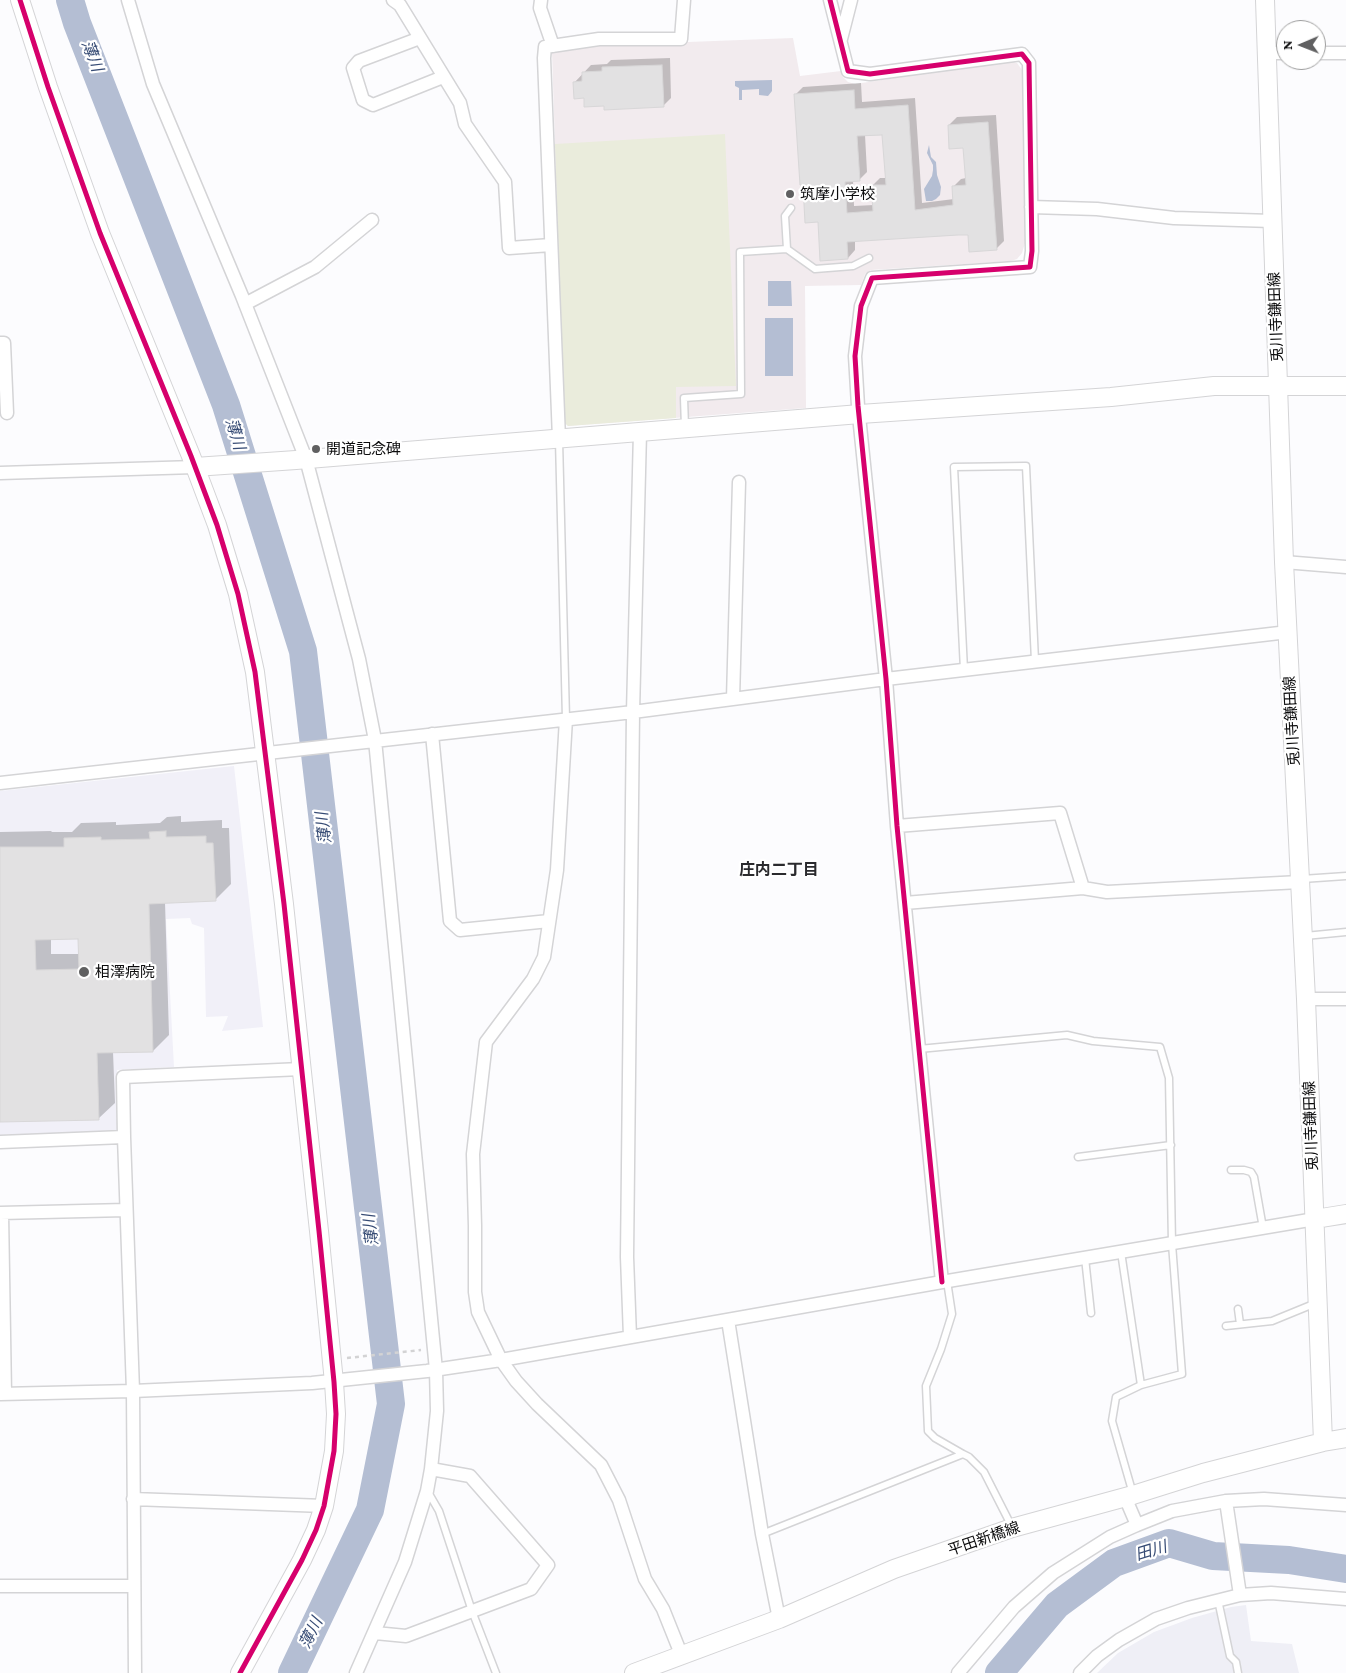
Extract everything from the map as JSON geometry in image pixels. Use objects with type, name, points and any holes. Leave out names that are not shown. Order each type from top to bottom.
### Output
[{"type":"street","points":[[20,0],[48,88],[100,233],[201,466],[238,594],[270,752],[301,1068],[341,1381],[336,1414],[334,1451],[324,1506],[316,1530],[302,1560],[240,1673]]},
{"type":"street","points":[[128,0],[153,84],[245,304],[301,459],[359,659],[370,741],[431,1370],[437,1411],[432,1469],[427,1491],[405,1562],[356,1673]]},
{"type":"street","points":[[393,0],[400,5],[460,104],[464,124],[505,182],[509,248],[551,245]]},
{"type":"street","points":[[541,0],[540,8],[553,46]]},
{"type":"street","points":[[558,439],[545,47],[599,40],[681,39],[684,0]]},
{"type":"street","points":[[830,0],[848,71],[870,74],[1022,54],[1029,64],[1032,251],[1030,267],[872,278],[861,306],[855,356],[858,406],[886,678],[897,826],[919,1050],[945,1282]]},
{"type":"street","points":[[840,42],[851,0]]},
{"type":"street","name":"兎川寺鎌田線","points":[[1264,0],[1284,562],[1306,999],[1323,1442]]},
{"type":"street","points":[[420,38],[358,61],[352,68],[363,100],[373,105],[444,77]]},
{"type":"street","points":[[1267,53],[1276,53]]},
{"type":"street","points":[[1326,53],[1346,53]]},
{"type":"street","points":[[1031,207],[1097,209],[1174,218],[1272,221]]},
{"type":"street","points":[[245,304],[314,267],[372,220]]},
{"type":"street","points":[[0,343],[4,343],[7,413]]},
{"type":"street","points":[[0,472],[201,466],[301,459],[860,414],[1111,397],[1214,386],[1346,386]]},
{"type":"street","points":[[630,1337],[626,1257],[633,712],[640,432]]},
{"type":"street","points":[[733,699],[739,482]]},
{"type":"street","points":[[1284,562],[1346,567]]},
{"type":"street","points":[[0,783],[633,712],[886,678],[1288,632]]},
{"type":"street","points":[[566,719],[557,870],[544,957],[533,979],[486,1042],[474,1145],[478,1312],[501,1360],[516,1381],[537,1404],[601,1465],[619,1500],[645,1579],[663,1610],[681,1654]]},
{"type":"street","points":[[432,734],[450,921],[460,930],[549,921]]},
{"type":"street","points":[[897,826],[1060,813],[1083,888]]},
{"type":"street","points":[[905,903],[1083,888],[1107,892],[1300,881]]},
{"type":"street","points":[[1306,999],[1346,999]]},
{"type":"street","points":[[135,1673],[132,1391],[123,1077],[301,1068]]},
{"type":"street","points":[[0,1142],[124,1137]]},
{"type":"street","points":[[126,1210],[1,1213],[3,1394],[132,1391],[341,1381],[431,1370],[501,1360],[1346,1214]]},
{"type":"street","points":[[728,1320],[762,1534],[779,1619]]},
{"type":"street","name":"平田新橋線","points":[[634,1673],[779,1619],[894,1569],[1012,1528],[1129,1496],[1203,1473],[1323,1442],[1346,1438]]},
{"type":"street","points":[[375,1633],[406,1636],[530,1589],[548,1565],[470,1476],[432,1469]]},
{"type":"street","points":[[1129,1496],[1137,1525]]},
{"type":"street","points":[[133,1499],[324,1506]]},
{"type":"street","points":[[958,1673],[1014,1608],[1053,1573],[1110,1537],[1137,1525],[1172,1511],[1264,1499],[1346,1505]]},
{"type":"street","points":[[1226,1504],[1240,1592]]},
{"type":"street","points":[[0,1586],[134,1586]]},
{"type":"street","points":[[1080,1673],[1097,1656],[1119,1640],[1156,1619],[1240,1592],[1346,1599]]},
{"type":"lane","points":[[787,249],[785,216],[791,208]]},
{"type":"lane","points":[[685,428],[684,398],[742,394],[740,252],[787,249],[815,269],[853,266],[869,258]]},
{"type":"lane","points":[[558,439],[566,719]]},
{"type":"lane","points":[[964,670],[954,467],[1026,466],[1036,661]]},
{"type":"lane","points":[[1300,881],[1346,876]]},
{"type":"lane","points":[[1303,936],[1346,932]]},
{"type":"lane","points":[[919,1050],[1067,1035],[1093,1041],[1160,1047],[1169,1078],[1172,1244],[1182,1374],[1142,1385],[1116,1397],[1112,1421],[1129,1496]]},
{"type":"lane","points":[[1078,1157],[1171,1144]]},
{"type":"lane","points":[[1231,1170],[1251,1172],[1254,1177],[1263,1228]]},
{"type":"lane","points":[[1121,1252],[1142,1385]]},
{"type":"lane","points":[[1085,1258],[1091,1313]]},
{"type":"lane","points":[[945,1282],[952,1314],[941,1349],[926,1386],[928,1431],[935,1438],[969,1457],[984,1472],[1012,1528]]},
{"type":"lane","points":[[1226,1326],[1272,1321],[1318,1302]]},
{"type":"lane","points":[[1238,1309],[1240,1324]]},
{"type":"lane","points":[[762,1534],[963,1454]]},
{"type":"lane","points":[[427,1491],[439,1511],[472,1610],[496,1673]]},
{"type":"lane","points":[[1218,1600],[1230,1656],[1236,1662],[1238,1673]]},
{"type":"path","points":[[343,1358],[426,1349]]},
{"type":"shaded area","name":"筑摩小学校","points":[[793,38],[800,76],[841,71],[843,77],[848,82],[855,84],[1009,61],[1017,63],[1022,70],[1023,76],[1025,243],[1022,253],[1017,259],[1011,261],[871,270],[865,274],[861,285],[805,286],[806,408],[568,426],[564,422],[552,52],[557,47]]},
{"type":"shaded area","name":"相澤病院","points":[[234,766],[263,1027],[222,1031],[228,1016],[206,1017],[204,928],[192,924],[190,918],[166,919],[174,1067],[117,1070],[119,1131],[0,1135],[0,791]]},
{"type":"shaded area","points":[[1246,1605],[1251,1641],[1292,1644],[1299,1673],[1097,1673],[1118,1653],[1154,1632],[1192,1618],[1231,1607]]},
{"type":"green space","points":[[725,134],[736,386],[676,387],[676,418],[568,426],[564,422],[555,144]]},
{"type":"water","points":[[772,80],[772,91],[768,96],[759,95],[759,89],[742,90],[742,100],[739,100],[739,88],[735,86],[735,81]]},
{"type":"water","points":[[929,145],[931,157],[936,162],[937,175],[941,187],[940,195],[936,199],[926,201],[924,189],[932,176],[933,170],[933,165],[927,153]]},
{"type":"water","points":[[768,281],[791,281],[792,306],[768,306]]},
{"type":"water","points":[[765,318],[793,318],[793,376],[765,376]]},
{"type":"building","points":[[662,65],[664,107],[604,110],[604,106],[584,107],[584,98],[574,99],[573,82],[582,81],[582,72],[602,71],[602,67]]},
{"type":"building","points":[[854,90],[855,109],[908,105],[915,210],[953,205],[952,186],[966,185],[963,148],[949,149],[948,125],[988,122],[997,250],[969,252],[968,235],[958,235],[847,242],[848,259],[820,261],[818,222],[805,223],[803,185],[800,185],[794,94]],"holes":[[[882,135],[886,185],[871,185],[873,211],[847,213],[845,182],[860,181],[857,136]]]},
{"type":"building","points":[[166,831],[166,837],[206,836],[206,843],[213,843],[216,901],[149,904],[153,1052],[97,1053],[99,1120],[0,1122],[0,847],[64,847],[64,838],[101,837],[101,840],[150,839],[149,832]],"holes":[[[78,939],[79,969],[36,970],[35,940]]]},
{"type":"waterway","name":"薄川","points":[[70,0],[77,23],[226,405],[303,651],[391,1404],[370,1510],[292,1673]]},
{"type":"waterway","name":"田川","points":[[999,1673],[1057,1605],[1114,1563],[1169,1543],[1213,1556],[1289,1560],[1346,1569]]},
{"type":"cycle path","points":[[20,0],[48,87],[100,233],[191,456],[217,525],[238,594],[255,672],[284,904],[319,1231],[336,1414],[334,1451],[324,1506],[316,1530],[302,1560],[240,1673]]},
{"type":"cycle path","points":[[830,0],[848,71],[870,74],[1022,54],[1029,63],[1032,251],[1030,267],[872,278],[861,306],[855,356],[858,406],[886,679],[897,826],[942,1282]]},
{"type":"place","name":"筑摩小学校","points":[[790,194]]},
{"type":"place","name":"開道記念碑","points":[[316,449]]},
{"type":"place","name":"相澤病院","points":[[84,972]]},
{"type":"district","name":"庄内二丁目","points":[[779,870]]}]
